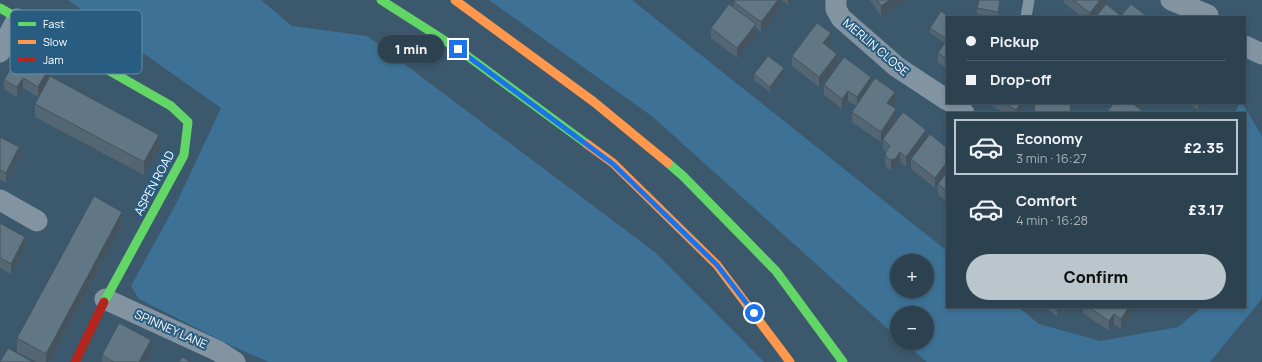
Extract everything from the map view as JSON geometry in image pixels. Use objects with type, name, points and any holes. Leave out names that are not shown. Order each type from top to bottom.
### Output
[{"type":"main road","points":[[381,0],[458,49],[613,164],[717,265],[790,362]]},
{"type":"main road","points":[[455,0],[594,102],[683,176],[776,271],[843,362]]},
{"type":"main road","name":"ASPEN ROAD","points":[[75,362],[105,299],[184,155],[188,122],[171,106],[115,74]]},
{"type":"street","name":"MERLIN CLOSE","points":[[836,0],[836,9],[841,18],[897,67],[946,99]]},
{"type":"street","points":[[1171,0],[1205,11]]},
{"type":"street","points":[[0,52],[9,14]]},
{"type":"street","points":[[1246,46],[1262,54]]},
{"type":"street","points":[[953,104],[963,112]]},
{"type":"street","points":[[0,200],[37,221]]},
{"type":"street","name":"SPINNEY LANE","points":[[105,299],[218,351],[235,362]]},
{"type":"lane","points":[[1026,16],[1029,0]]},
{"type":"shaded area","points":[[68,0],[261,0],[292,26],[367,36],[656,253],[764,362],[269,362],[232,346],[139,299],[131,286],[177,202],[221,108],[142,52],[142,10],[82,10]]},
{"type":"shaded area","points":[[489,0],[632,0],[946,250],[946,308],[1019,308],[1039,324],[1100,341],[1178,327],[1201,308],[1246,308],[1246,112],[1235,112],[1239,104],[1243,104],[1262,136],[1262,296],[1260,301],[1210,362],[927,362],[912,350],[934,350],[934,306],[890,306],[890,331],[653,117]]},
{"type":"building","points":[[735,0],[778,0],[761,22],[734,2]]},
{"type":"building","points":[[877,0],[890,0],[881,6]]},
{"type":"building","points":[[979,0],[1000,0],[998,12],[977,8]]},
{"type":"building","points":[[1073,0],[1100,0],[1090,13]]},
{"type":"building","points":[[729,4],[756,24],[737,48],[711,28]]},
{"type":"building","points":[[1106,4],[1120,15],[1119,16],[1097,16]]},
{"type":"building","points":[[1131,4],[1147,16],[1121,16]]},
{"type":"building","points":[[941,11],[948,16],[946,16],[945,38],[930,28]]},
{"type":"building","points":[[817,23],[831,33],[823,43],[837,54],[819,77],[792,56]]},
{"type":"building","points":[[946,41],[946,58],[938,53]]},
{"type":"building","points":[[768,56],[784,68],[770,87],[754,74]]},
{"type":"building","points":[[844,57],[871,77],[857,97],[848,91],[842,99],[824,85]]},
{"type":"building","points":[[10,70],[10,74],[46,74],[38,87],[23,78],[17,87],[4,80]]},
{"type":"building","points":[[50,76],[159,135],[144,162],[35,104]]},
{"type":"building","points":[[875,78],[895,92],[887,103],[896,109],[881,132],[852,112]]},
{"type":"building","points":[[1006,104],[1020,104],[1016,110]]},
{"type":"building","points":[[1035,104],[1071,104],[1070,112],[1034,112]]},
{"type":"building","points":[[1113,104],[1133,104],[1144,112],[1107,112]]},
{"type":"building","points":[[903,112],[926,130],[906,157],[900,152],[896,158],[891,160],[886,157],[885,153],[890,146],[883,139]]},
{"type":"building","points":[[930,134],[946,147],[946,163],[935,178],[911,159]]},
{"type":"building","points":[[0,137],[19,147],[6,173],[0,170]]},
{"type":"building","points":[[946,173],[946,190],[938,184]]},
{"type":"building","points":[[94,196],[122,212],[46,354],[17,338]]},
{"type":"building","points":[[0,223],[25,237],[11,264],[0,258]]},
{"type":"building","points":[[1090,308],[1128,308],[1121,319],[1114,314],[1109,321]]},
{"type":"building","points":[[119,323],[151,340],[139,362],[114,362],[102,355]]},
{"type":"building","points":[[8,348],[33,362],[0,362]]},
{"type":"building","points":[[182,357],[191,362],[179,362]]},
{"type":"traffic: fast","points":[[381,0],[458,49],[587,144]]},
{"type":"traffic: fast","points":[[0,8],[10,14]]},
{"type":"traffic: fast","points":[[104,302],[184,155],[188,122],[171,106],[115,74]]},
{"type":"traffic: fast","points":[[668,163],[683,176],[776,271],[843,362]]},
{"type":"traffic: slow","points":[[455,0],[594,102],[668,163]]},
{"type":"traffic: slow","points":[[587,144],[613,163],[717,265],[790,362]]},
{"type":"traffic: jam","points":[[75,362],[104,302]]},
{"type":"route","points":[[458,49],[613,164],[717,265],[754,313]]}]
